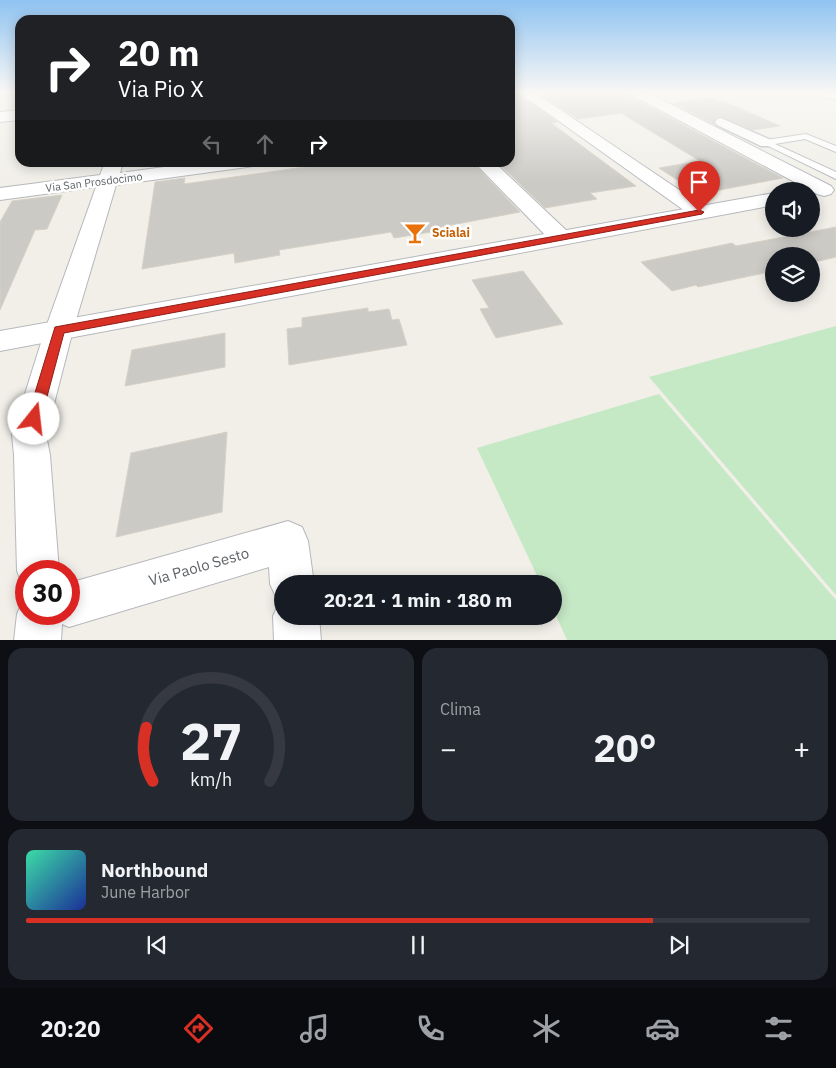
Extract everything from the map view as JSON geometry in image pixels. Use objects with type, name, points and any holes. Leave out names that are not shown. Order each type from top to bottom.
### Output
[{"type":"street","points":[[568,122],[699,212]]},
{"type":"street","points":[[697,122],[827,186]]},
{"type":"street","points":[[721,122],[766,143]]},
{"type":"street","name":"Via San Prosdocimo","points":[[0,194],[111,172],[179,167]]},
{"type":"street","points":[[489,167],[561,238]]},
{"type":"street","points":[[37,560],[32,455],[29,435],[59,330],[111,172]]},
{"type":"street","points":[[0,341],[765,201]]},
{"type":"street","name":"Via Paolo Sesto","points":[[80,603],[288,540],[291,575]]},
{"type":"street","points":[[37,640],[39,625]]},
{"type":"street","points":[[297,625],[298,640]]},
{"type":"lane","points":[[766,143],[806,136],[836,149]]},
{"type":"lane","points":[[766,143],[827,186]]},
{"type":"green space","points":[[836,326],[836,595],[649,377]]},
{"type":"green space","points":[[659,394],[836,600],[836,640],[567,640],[560,625],[562,625],[562,575],[537,575],[477,448]]},
{"type":"building","points":[[515,122],[557,122],[551,123],[636,186],[590,193],[597,199],[545,208],[502,167],[515,167]]},
{"type":"building","points":[[636,122],[678,122],[783,178],[699,194],[659,168],[700,161]]},
{"type":"building","points":[[734,122],[771,122],[780,126],[753,130]]},
{"type":"building","points":[[305,167],[477,167],[520,212],[441,227],[443,230],[394,238],[391,232],[279,250],[280,255],[235,263],[234,253],[142,269],[155,182],[185,178],[184,184]]},
{"type":"building","points":[[62,195],[47,229],[35,230],[0,310],[0,222],[12,201]]},
{"type":"building","points":[[836,227],[836,257],[820,261],[820,247],[765,247],[765,273],[698,287],[696,285],[672,291],[641,262],[732,243],[736,246],[783,237],[820,237],[820,230]]},
{"type":"building","points":[[523,271],[563,324],[496,338],[480,309],[489,308],[472,280]]},
{"type":"building","points":[[368,308],[368,312],[389,309],[392,320],[399,319],[407,345],[289,365],[287,329],[302,327],[302,318]]},
{"type":"building","points":[[225,333],[225,367],[125,386],[132,350]]},
{"type":"building","points":[[227,432],[222,512],[116,537],[131,453]]},
{"type":"place","name":"Scialai","points":[[415,233]]},
{"type":"route","points":[[34,419],[59,330],[699,212]]}]
